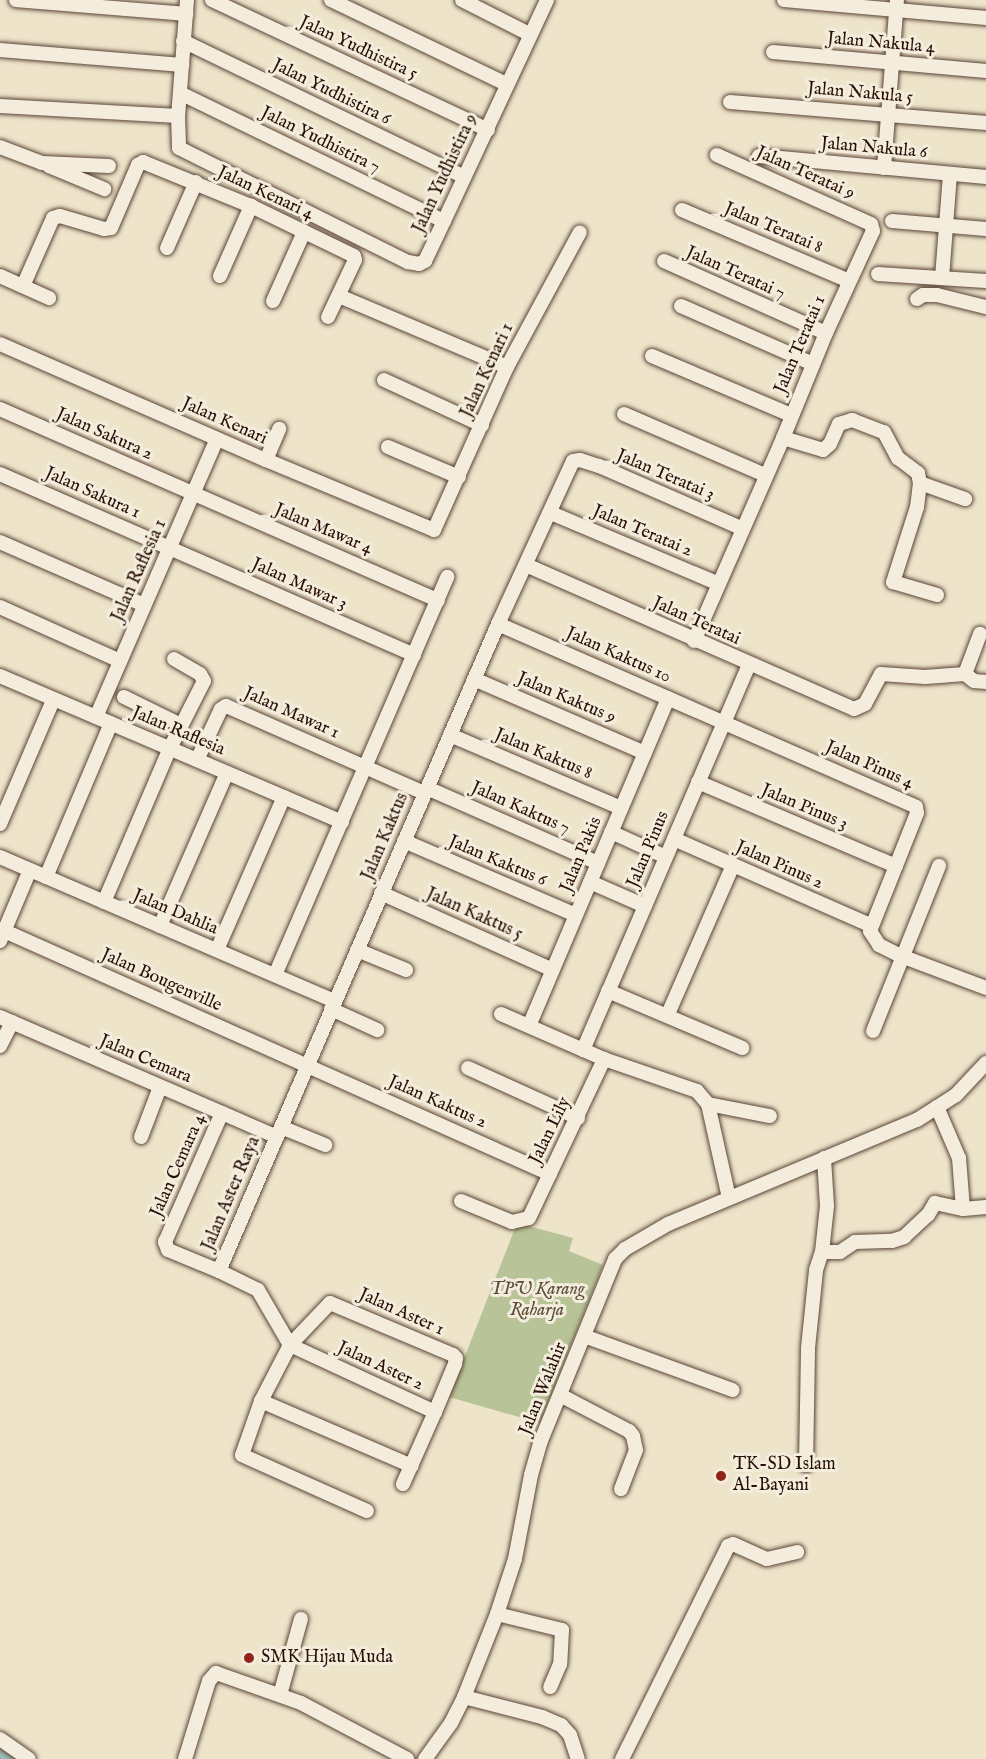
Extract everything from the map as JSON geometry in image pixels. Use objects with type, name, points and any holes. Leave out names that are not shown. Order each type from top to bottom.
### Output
[{"type":"street","points":[[0,106],[178,116],[186,7],[16,0]]},
{"type":"street","name":"Jalan Yudhistira 5","points":[[212,0],[488,130]]},
{"type":"street","points":[[331,0],[506,84]]},
{"type":"street","points":[[462,0],[531,35]]},
{"type":"street","name":"Jalan Yudhistira 9","points":[[178,116],[179,148],[408,262],[419,264],[425,261],[547,0]]},
{"type":"street","points":[[784,0],[896,5],[986,18]]},
{"type":"street","points":[[884,168],[896,5]]},
{"type":"street","name":"Jalan Yudhistira 6","points":[[183,41],[464,177]]},
{"type":"street","points":[[0,50],[182,65]]},
{"type":"street","name":"Jalan Nakula 4","points":[[773,52],[986,71]]},
{"type":"street","name":"Jalan Yudhistira 7","points":[[180,93],[444,221]]},
{"type":"street","name":"Jalan Nakula 5","points":[[730,102],[887,113],[986,123]]},
{"type":"street","points":[[0,147],[104,189]]},
{"type":"street","name":"Jalan Teratai 9","points":[[717,155],[871,224],[873,231]]},
{"type":"street","name":"Jalan Nakula 6","points":[[759,156],[986,177]]},
{"type":"street","name":"Jalan Kenari 4","points":[[23,286],[53,218],[60,216],[104,229],[111,228],[140,163],[148,162],[250,206],[354,256],[355,260],[339,296]]},
{"type":"street","points":[[42,163],[109,166]]},
{"type":"street","points":[[942,278],[950,174]]},
{"type":"street","points":[[167,248],[196,182]]},
{"type":"street","points":[[220,276],[250,206]]},
{"type":"street","name":"Jalan Teratai 8","points":[[682,210],[849,281]]},
{"type":"street","points":[[892,221],[986,229]]},
{"type":"street","name":"Jalan Teratai 1","points":[[694,641],[783,438],[826,333],[873,231]]},
{"type":"street","points":[[273,301],[304,232]]},
{"type":"street","name":"Jalan Kenari 1","points":[[434,530],[507,367],[580,232]]},
{"type":"street","name":"Jalan Teratai 7","points":[[664,261],[826,333]]},
{"type":"street","points":[[878,274],[986,281]]},
{"type":"street","points":[[0,276],[49,298]]},
{"type":"street","points":[[917,299],[923,295],[937,295],[986,307]]},
{"type":"street","points":[[328,317],[339,296],[507,367]]},
{"type":"street","points":[[681,306],[813,364]]},
{"type":"street","name":"Jalan Kenari","points":[[0,344],[217,439],[434,530]]},
{"type":"street","points":[[652,356],[791,415]]},
{"type":"street","points":[[384,380],[482,425]]},
{"type":"street","name":"Jalan Sakura 2","points":[[0,410],[193,494]]},
{"type":"street","points":[[624,414],[765,475]]},
{"type":"street","points":[[783,438],[823,450],[830,444],[839,424],[846,420],[878,428],[884,432],[898,458],[918,473],[920,483],[917,507],[893,582],[937,595]]},
{"type":"street","points":[[266,460],[279,429]]},
{"type":"street","name":"Jalan Raflesia 1","points":[[96,717],[217,439]]},
{"type":"street","points":[[388,447],[459,477]]},
{"type":"street","name":"Jalan Teratai 3","points":[[573,461],[580,460],[599,466],[743,529]]},
{"type":"street","name":"Jalan Kaktus","points":[[308,1066],[498,624],[573,461]]},
{"type":"street","name":"Jalan Sakura 1","points":[[0,474],[169,548]]},
{"type":"street","points":[[920,483],[965,499]]},
{"type":"street","name":"Jalan Mawar 4","points":[[193,494],[438,600]]},
{"type":"street","name":"Jalan Teratai 2","points":[[551,513],[719,584]]},
{"type":"street","points":[[0,542],[144,605]]},
{"type":"street","name":"Jalan Mawar 3","points":[[169,548],[414,655]]},
{"type":"street","name":"Jalan Teratai","points":[[526,565],[694,641],[854,709],[865,704],[881,674],[925,677],[965,674]]},
{"type":"street","points":[[275,975],[447,577]]},
{"type":"street","points":[[0,608],[120,661]]},
{"type":"street","name":"Jalan Kaktus 10","points":[[498,624],[724,722]]},
{"type":"street","points":[[980,634],[965,674],[974,681],[986,682]]},
{"type":"street","points":[[104,902],[170,748],[204,680],[200,674],[174,659]]},
{"type":"street","name":"Jalan Pinus","points":[[583,1050],[749,665]]},
{"type":"street","name":"Jalan Raflesia","points":[[0,676],[342,822]]},
{"type":"street","name":"Jalan Kaktus 9","points":[[474,679],[645,753]]},
{"type":"street","points":[[124,697],[181,725]]},
{"type":"street","name":"Jalan Pakis","points":[[529,1026],[668,698]]},
{"type":"street","points":[[0,824],[51,705]]},
{"type":"street","name":"Jalan Mawar 1","points":[[197,760],[221,709],[226,706],[366,767]]},
{"type":"street","name":"Jalan Pinus 4","points":[[724,722],[916,807],[918,813],[870,925]]},
{"type":"street","points":[[46,877],[111,723]]},
{"type":"street","name":"Jalan Kaktus 8","points":[[450,735],[621,808]]},
{"type":"street","name":"Jalan Kaktus 7","points":[[366,767],[598,862]]},
{"type":"street","points":[[160,926],[227,773]]},
{"type":"street","name":"Jalan Pinus 3","points":[[698,782],[896,866]]},
{"type":"street","points":[[217,950],[284,797]]},
{"type":"street","points":[[611,832],[666,857]]},
{"type":"street","name":"Jalan Pinus 2","points":[[674,839],[870,925]]},
{"type":"street","name":"Jalan Kaktus 6","points":[[404,841],[576,915]]},
{"type":"street","name":"Jalan Dahlia","points":[[0,857],[275,975],[377,1030]]},
{"type":"street","points":[[668,1014],[733,865]]},
{"type":"street","points":[[873,1031],[939,866]]},
{"type":"street","points":[[1,933],[30,870]]},
{"type":"street","points":[[590,882],[645,906]]},
{"type":"street","name":"Jalan Kaktus 5","points":[[381,893],[552,970]]},
{"type":"street","points":[[870,925],[873,938],[879,945],[901,957],[986,988]]},
{"type":"street","name":"Jalan Bougenville","points":[[1,933],[308,1066]]},
{"type":"street","points":[[357,950],[406,970]]},
{"type":"street","points":[[608,991],[668,1014],[742,1048]]},
{"type":"street","points":[[501,1014],[604,1059],[697,1091],[708,1104],[729,1198]]},
{"type":"street","points":[[0,1046],[6,1020]]},
{"type":"street","name":"Jalan Cemara","points":[[6,1020],[222,1113],[326,1146]]},
{"type":"street","name":"Jalan Lily","points":[[461,1201],[512,1221],[529,1218],[604,1059]]},
{"type":"street","name":"Jalan Walahir","points":[[425,1759],[451,1723],[464,1697],[497,1614],[516,1559],[531,1475],[540,1443],[609,1272],[625,1249],[668,1224],[917,1120],[956,1095],[986,1065]]},
{"type":"street","name":"Jalan Aster Raya","points":[[290,1345],[258,1290],[219,1271],[308,1066]]},
{"type":"street","name":"Jalan Kaktus 2","points":[[308,1066],[550,1174]]},
{"type":"street","points":[[468,1068],[578,1118]]},
{"type":"street","points":[[141,1137],[160,1087]]},
{"type":"street","points":[[708,1104],[770,1116]]},
{"type":"street","points":[[937,1107],[959,1158],[963,1209]]},
{"type":"street","name":"Jalan Cemara 4","points":[[219,1271],[168,1250],[165,1242],[222,1113]]},
{"type":"street","points":[[806,1465],[808,1348],[816,1270],[822,1252],[827,1206],[825,1158]]},
{"type":"street","points":[[822,1252],[840,1252],[855,1242],[892,1241],[904,1238],[928,1215],[935,1203],[963,1209],[986,1207]]},
{"type":"street","name":"Jalan Aster 1","points":[[290,1345],[330,1303],[453,1355],[455,1364],[435,1412]]},
{"type":"street","points":[[584,1336],[732,1390]]},
{"type":"street","points":[[290,1345],[261,1401],[242,1452],[245,1458],[367,1511]]},
{"type":"street","name":"Jalan Aster 2","points":[[290,1345],[435,1412],[403,1484]]},
{"type":"street","points":[[560,1395],[629,1431],[633,1436],[636,1450],[621,1489]]},
{"type":"street","points":[[261,1401],[412,1466]]},
{"type":"street","points":[[622,1759],[728,1546],[732,1544],[767,1559],[796,1552]]},
{"type":"street","points":[[497,1614],[562,1630],[560,1664],[550,1687]]},
{"type":"street","points":[[280,1695],[301,1619]]},
{"type":"street","points":[[185,1759],[213,1675],[226,1675],[301,1703],[407,1759]]},
{"type":"street","points":[[464,1697],[542,1717],[561,1725],[570,1735],[578,1759]]},
{"type":"street","points":[[0,1739],[29,1759]]},
{"type":"green space","name":"TPU Karang Raharja","points":[[517,1223],[573,1238],[569,1251],[603,1265],[540,1423],[449,1397]]},
{"type":"waterway","points":[[0,1751],[12,1759]]},
{"type":"place","name":"TK-SD Islam Al-Bayani","points":[[721,1476]]},
{"type":"place","name":"SMK Hijau Muda","points":[[249,1658]]}]
